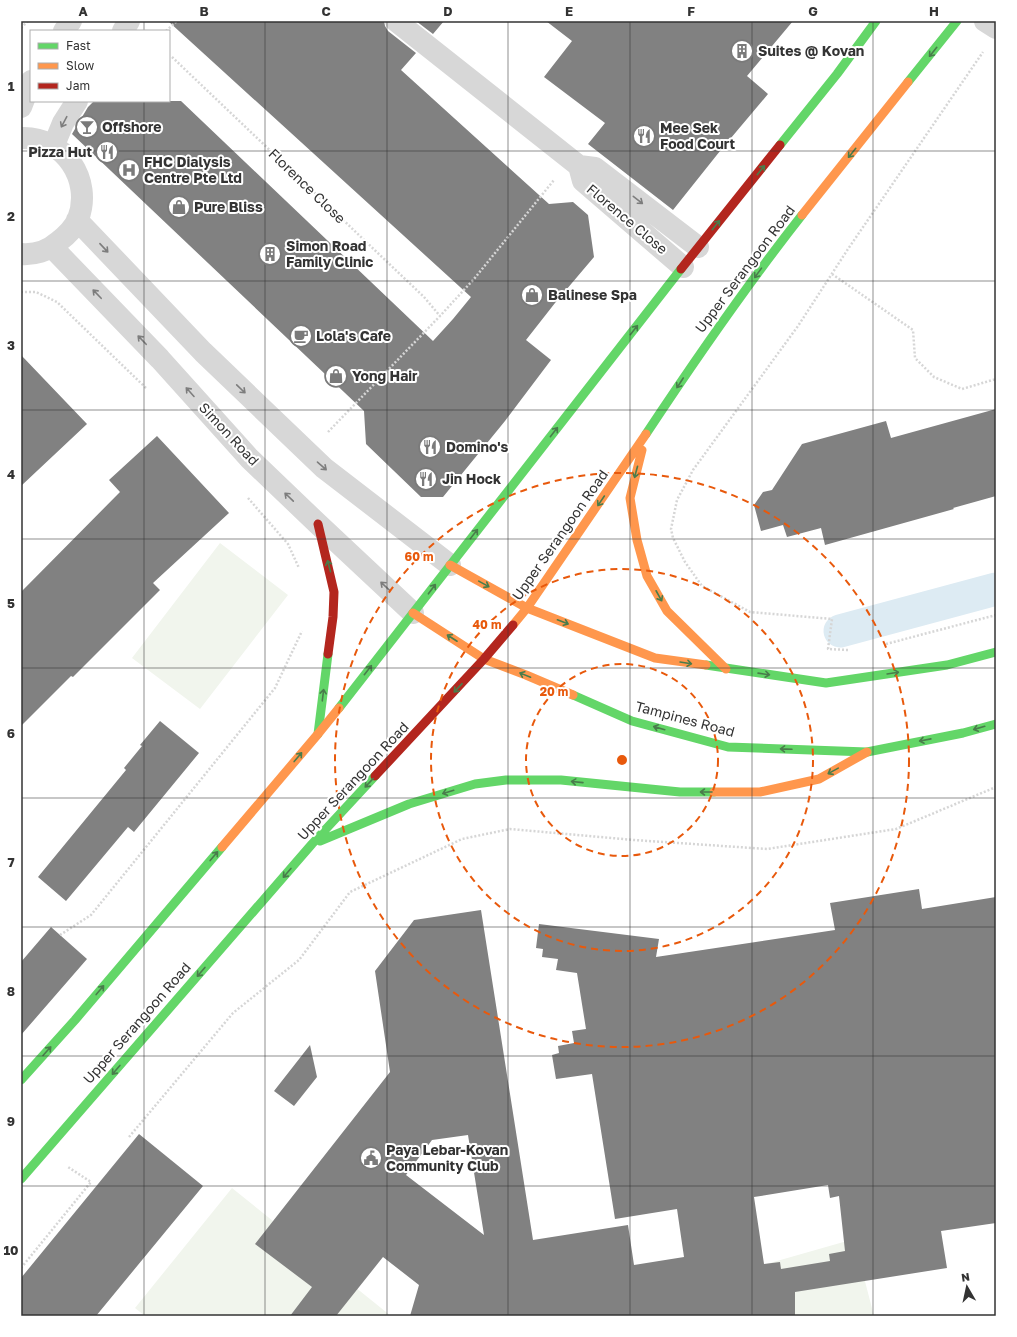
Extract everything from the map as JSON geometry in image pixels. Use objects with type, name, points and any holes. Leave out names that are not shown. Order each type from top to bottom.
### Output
[{"type":"main road","points":[[21,1080],[75,1020],[318,734],[414,613],[698,247],[837,74],[876,21]]},
{"type":"main road","name":"Upper Serangoon Road","points":[[21,1179],[312,844],[484,659],[527,608],[701,351],[781,242],[957,21]]},
{"type":"main road","points":[[646,434],[630,498],[636,540],[647,576],[666,611],[726,669]]},
{"type":"main road","points":[[318,524],[334,592],[333,617],[318,734]]},
{"type":"main road","points":[[450,565],[527,608],[655,658],[826,683],[947,665],[996,652]]},
{"type":"main road","name":"Tampines Road","points":[[414,613],[484,659],[526,675],[632,720],[728,747],[867,752],[963,733],[996,724]]},
{"type":"main road","points":[[312,844],[409,804],[474,784],[506,780],[561,780],[680,792],[760,792],[819,779],[867,752]]},
{"type":"street","points":[[65,30],[71,21]]},
{"type":"street","points":[[124,30],[129,21]]},
{"type":"street","name":"Florence Close","points":[[396,21],[575,162],[595,168],[698,247]]},
{"type":"street","points":[[985,21],[992,37]]},
{"type":"street","points":[[21,86],[30,79]]},
{"type":"street","points":[[21,107],[30,84]]},
{"type":"street","points":[[54,145],[63,123],[76,102]]},
{"type":"street","points":[[21,138],[30,138],[54,145],[73,165],[81,182],[82,201],[77,220],[67,235],[52,247],[38,253],[21,254]]},
{"type":"street","name":"Florence Close","points":[[575,162],[583,182],[683,267]]},
{"type":"street","points":[[77,220],[203,352],[319,463],[450,565]]},
{"type":"street","name":"Simon Road","points":[[52,247],[160,359],[249,458],[414,613]]},
{"type":"path","points":[[21,28],[28,21]]},
{"type":"path","points":[[167,30],[177,21]]},
{"type":"path","points":[[854,650],[828,649],[832,619],[750,612],[702,586],[685,562],[673,538],[671,529],[677,500],[693,470],[798,326],[992,37]]},
{"type":"path","name":"Florence Close","points":[[172,57],[424,297],[440,316]]},
{"type":"path","points":[[323,437],[474,279],[575,162]]},
{"type":"path","points":[[832,274],[913,330],[915,358],[934,376],[962,389],[996,379]]},
{"type":"path","points":[[21,292],[36,292],[58,302],[151,393]]},
{"type":"path","points":[[246,497],[288,544],[299,570]]},
{"type":"path","points":[[883,645],[996,615]]},
{"type":"path","points":[[60,935],[91,916],[276,688],[305,624]]},
{"type":"path","points":[[129,1137],[233,1013],[299,960],[350,892],[462,838],[510,829],[634,840],[767,849],[896,829],[996,787]]},
{"type":"path","points":[[21,1268],[91,1182]]},
{"type":"shaded area","points":[[220,543],[288,595],[200,709],[132,658]]},
{"type":"shaded area","points":[[232,1188],[391,1316],[145,1316],[135,1308]]},
{"type":"shaded area","points":[[854,1239],[874,1316],[585,1316]]},
{"type":"building","points":[[168,21],[384,21],[388,31],[416,53],[401,70],[549,204],[573,202],[588,215],[594,257],[526,340],[551,360],[505,421],[443,497],[421,497],[366,444],[364,411],[72,134],[88,107],[93,102],[181,101],[433,341],[471,297]]},
{"type":"building","points":[[416,21],[444,21],[433,34]]},
{"type":"building","points":[[546,21],[793,21],[747,76],[768,94],[673,210],[588,144],[605,123],[544,77],[572,41]]},
{"type":"building","points":[[21,355],[87,424],[21,486]]},
{"type":"building","points":[[996,409],[996,496],[825,545],[821,528],[787,537],[783,525],[761,531],[754,505],[763,492],[772,490],[802,444],[886,421],[891,438]]},
{"type":"building","points":[[157,436],[229,513],[153,583],[160,590],[73,677],[71,676],[21,726],[21,592],[120,492],[109,480]]},
{"type":"building","points":[[160,721],[199,753],[134,832],[128,827],[66,901],[38,877],[126,770],[124,768],[142,746],[140,745]]},
{"type":"building","points":[[919,889],[922,909],[996,897],[996,1223],[941,1231],[947,1268],[795,1292],[795,1316],[410,1316],[419,1285],[383,1257],[336,1316],[290,1316],[312,1287],[255,1244],[390,1072],[375,971],[414,920],[481,910],[533,1240],[628,1225],[634,1265],[684,1257],[677,1209],[615,1219],[592,1074],[556,1079],[552,1055],[559,1053],[558,1046],[574,1043],[572,1031],[586,1029],[577,973],[556,970],[558,959],[542,957],[543,949],[536,948],[539,924],[659,939],[656,957],[835,930],[830,903]],"holes":[[[468,1135],[484,1235],[406,1175],[432,1140]],[[828,1185],[830,1198],[839,1196],[845,1251],[829,1254],[830,1261],[781,1269],[780,1262],[764,1264],[754,1197]]]},
{"type":"building","points":[[51,927],[87,959],[21,1035],[21,962]]},
{"type":"building","points":[[310,1045],[317,1077],[294,1106],[274,1091]]},
{"type":"building","points":[[139,1134],[203,1186],[96,1316],[21,1316],[21,1278]]},
{"type":"waterway","points":[[840,631],[996,589]]},
{"type":"traffic: fast","points":[[780,145],[837,74],[876,21]]},
{"type":"traffic: fast","points":[[908,82],[957,21]]},
{"type":"traffic: fast","points":[[646,434],[721,323],[802,215]]},
{"type":"traffic: fast","points":[[339,708],[681,269]]},
{"type":"traffic: fast","points":[[706,665],[826,683],[947,665],[996,652]]},
{"type":"traffic: fast","points":[[318,734],[328,654]]},
{"type":"traffic: fast","points":[[573,695],[632,721],[728,747],[867,752],[963,733],[996,724]]},
{"type":"traffic: fast","points":[[21,1179],[312,844],[375,776]]},
{"type":"traffic: fast","points":[[320,841],[409,804],[475,784],[506,780],[561,780],[680,792],[714,792]]},
{"type":"traffic: fast","points":[[21,1080],[75,1020],[222,847]]},
{"type":"traffic: slow","points":[[802,215],[908,82]]},
{"type":"traffic: slow","points":[[513,625],[527,608],[646,434]]},
{"type":"traffic: slow","points":[[642,450],[630,498],[637,540],[647,576],[667,611],[726,669]]},
{"type":"traffic: slow","points":[[450,565],[527,608],[655,658],[706,665]]},
{"type":"traffic: slow","points":[[413,613],[484,659],[573,695]]},
{"type":"traffic: slow","points":[[222,847],[339,708]]},
{"type":"traffic: slow","points":[[714,792],[760,792],[819,779],[867,752]]},
{"type":"traffic: jam","points":[[681,269],[780,145]]},
{"type":"traffic: jam","points":[[318,524],[334,592],[333,617],[328,654]]},
{"type":"traffic: jam","points":[[375,776],[484,659],[513,625]]},
{"type":"place","name":"Suites @ Kovan","points":[[742,51]]},
{"type":"place","name":"Offshore","points":[[87,127]]},
{"type":"place","name":"Mee Sek Food Court","points":[[644,136]]},
{"type":"place","name":"Pizza Hut","points":[[107,152]]},
{"type":"place","name":"FHC Dialysis Centre Pte Ltd","points":[[129,170]]},
{"type":"place","name":"Pure Bliss","points":[[179,207]]},
{"type":"place","name":"Simon Road Family Clinic","points":[[270,254]]},
{"type":"place","name":"Balinese Spa","points":[[532,295]]},
{"type":"place","name":"Lola's Cafe","points":[[301,336]]},
{"type":"place","name":"Yong Hair","points":[[336,376]]},
{"type":"place","name":"Domino's","points":[[430,447]]},
{"type":"place","name":"Jin Hock","points":[[426,479]]},
{"type":"place","name":"Paya Lebar-Kovan Community Club","points":[[371,1158]]}]
